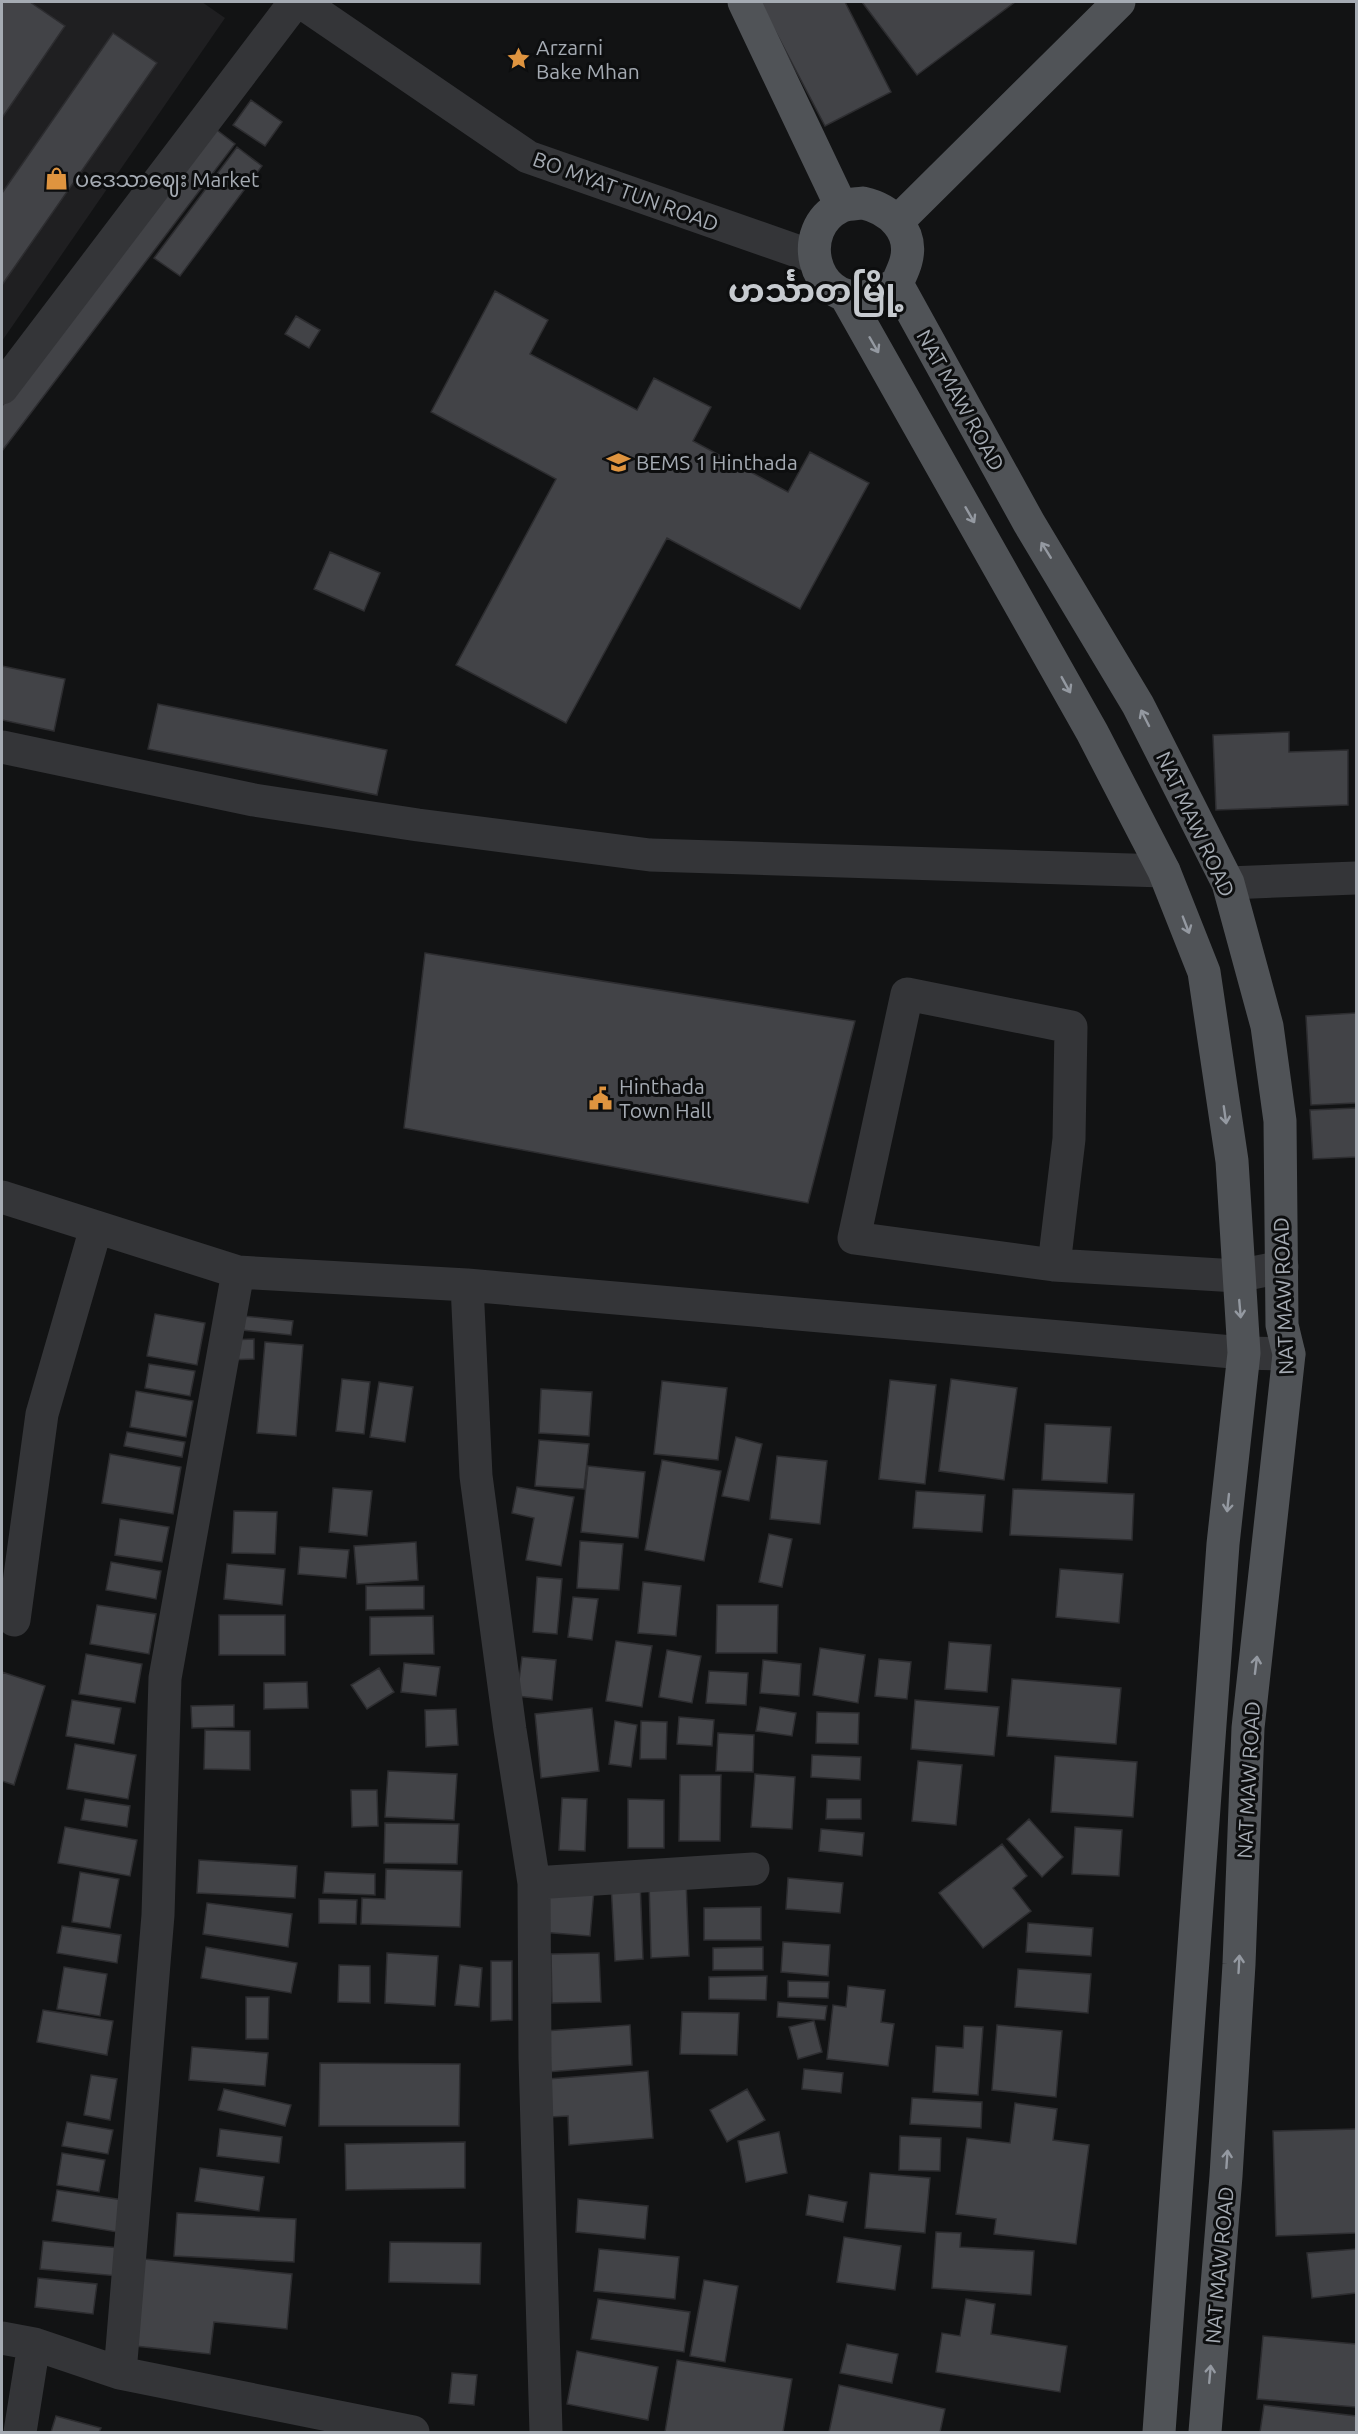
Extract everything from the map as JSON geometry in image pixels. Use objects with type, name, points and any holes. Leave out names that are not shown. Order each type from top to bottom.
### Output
[{"type":"main road","points":[[744,2],[841,206]]},
{"type":"main road","points":[[898,221],[1119,2]]},
{"type":"main road","points":[[863,203],[879,206],[898,221],[908,245],[906,261],[897,284],[877,294],[861,297],[845,295],[830,287],[819,273],[813,257],[819,227],[841,206],[863,203]]},
{"type":"main road","name":"NAT MAW ROAD","points":[[897,284],[1029,523],[1138,705],[1228,883],[1267,1026],[1280,1121],[1282,1325],[1289,1354],[1248,1728],[1239,1964],[1226,2176],[1205,2433]]},
{"type":"main road","name":"NAT MAW ROAD","points":[[845,295],[1092,732],[1164,871],[1204,972],[1232,1161],[1237,1276],[1244,1353],[1224,1544],[1159,2433]]},
{"type":"main road","points":[[1224,1544],[1270,1540]]},
{"type":"street","points":[[2,388],[295,2]]},
{"type":"street","name":"BO MYAT TUN ROAD","points":[[301,2],[528,157],[813,257]]},
{"type":"street","points":[[2,747],[254,800],[418,825],[650,855],[1164,871]]},
{"type":"street","points":[[1228,883],[1356,878]]},
{"type":"street","points":[[1054,1265],[1070,1138],[1071,1027],[907,994],[854,1238],[1054,1265],[1237,1276],[1281,1267]]},
{"type":"street","points":[[2,1197],[238,1272],[467,1285],[1244,1353],[1289,1354]]},
{"type":"street","points":[[14,1620],[42,1414],[96,1228]]},
{"type":"street","points":[[120,2373],[158,1915],[165,1678],[238,1272]]},
{"type":"street","points":[[467,1285],[476,1476],[510,1730],[534,1882],[535,2058],[546,2433]]},
{"type":"street","points":[[534,1882],[753,1869]]},
{"type":"street","points":[[2,2338],[34,2344],[120,2373],[413,2433]]},
{"type":"street","points":[[20,2433],[34,2344]]},
{"type":"shaded area","name":"ပဒေသာဈေး Market","points":[[2,2],[202,2],[225,18],[2,341]]},
{"type":"building","points":[[2,2],[30,2],[65,26],[2,118]]},
{"type":"building","points":[[760,2],[845,2],[891,92],[825,126]]},
{"type":"building","points":[[862,2],[1015,2],[917,75]]},
{"type":"building","points":[[113,33],[157,63],[2,285],[2,193]]},
{"type":"building","points":[[251,100],[282,122],[265,146],[233,125]]},
{"type":"building","points":[[213,127],[235,144],[2,451],[2,406]]},
{"type":"building","points":[[237,147],[262,166],[180,276],[154,258]]},
{"type":"building","points":[[495,291],[548,320],[530,354],[637,410],[654,378],[711,407],[693,441],[788,492],[810,452],[869,483],[800,609],[667,538],[566,723],[456,665],[556,479],[431,412]]},
{"type":"building","points":[[296,316],[320,330],[309,348],[285,334]]},
{"type":"building","points":[[330,552],[380,573],[364,611],[314,589]]},
{"type":"building","points":[[2,666],[65,679],[54,731],[2,720]]},
{"type":"building","points":[[158,704],[387,750],[377,795],[148,749]]},
{"type":"building","points":[[1289,732],[1289,752],[1348,750],[1348,805],[1216,810],[1213,735]]},
{"type":"building","points":[[425,953],[855,1021],[808,1203],[404,1128]]},
{"type":"building","points":[[1356,1013],[1356,1103],[1311,1105],[1306,1016]]},
{"type":"building","points":[[1356,1108],[1356,1157],[1313,1159],[1310,1110]]},
{"type":"building","points":[[155,1314],[205,1323],[197,1365],[147,1356]]},
{"type":"building","points":[[233,1315],[293,1321],[291,1335],[232,1329]]},
{"type":"building","points":[[254,1339],[254,1359],[227,1360],[227,1340]]},
{"type":"building","points":[[265,1342],[303,1345],[296,1436],[257,1433]]},
{"type":"building","points":[[149,1364],[195,1371],[190,1396],[145,1388]]},
{"type":"building","points":[[342,1379],[370,1382],[364,1434],[336,1431]]},
{"type":"building","points":[[951,1379],[1017,1388],[1004,1480],[939,1471]]},
{"type":"building","points":[[890,1380],[936,1385],[925,1484],[879,1479]]},
{"type":"building","points":[[662,1381],[727,1388],[718,1460],[654,1454]]},
{"type":"building","points":[[379,1382],[413,1387],[405,1442],[370,1437]]},
{"type":"building","points":[[541,1389],[592,1392],[589,1436],[539,1433]]},
{"type":"building","points":[[136,1391],[193,1401],[186,1437],[130,1427]]},
{"type":"building","points":[[1045,1424],[1111,1427],[1107,1483],[1042,1480]]},
{"type":"building","points":[[127,1432],[185,1442],[182,1457],[124,1446]]},
{"type":"building","points":[[736,1437],[762,1444],[749,1501],[722,1496]]},
{"type":"building","points":[[539,1440],[589,1444],[584,1489],[535,1486]]},
{"type":"building","points":[[110,1454],[181,1467],[173,1514],[102,1503]]},
{"type":"building","points":[[777,1456],[827,1461],[820,1524],[770,1519]]},
{"type":"building","points":[[662,1460],[721,1471],[704,1561],[645,1550]]},
{"type":"building","points":[[588,1466],[645,1472],[638,1538],[581,1532]]},
{"type":"building","points":[[517,1487],[574,1497],[561,1566],[526,1560],[534,1518],[512,1513]]},
{"type":"building","points":[[333,1488],[372,1491],[367,1536],[329,1532]]},
{"type":"building","points":[[1013,1489],[1134,1494],[1132,1540],[1010,1535]]},
{"type":"building","points":[[916,1491],[985,1495],[982,1532],[913,1528]]},
{"type":"building","points":[[234,1511],[277,1512],[275,1554],[232,1553]]},
{"type":"building","points":[[120,1519],[169,1527],[162,1562],[115,1555]]},
{"type":"building","points":[[769,1534],[792,1539],[782,1587],[759,1582]]},
{"type":"building","points":[[580,1541],[623,1544],[619,1590],[577,1588]]},
{"type":"building","points":[[416,1542],[418,1580],[357,1584],[354,1546]]},
{"type":"building","points":[[300,1547],[349,1550],[346,1578],[298,1574]]},
{"type":"building","points":[[111,1562],[161,1571],[156,1599],[106,1590]]},
{"type":"building","points":[[227,1564],[285,1569],[282,1605],[224,1599]]},
{"type":"building","points":[[1060,1569],[1123,1574],[1119,1623],[1056,1617]]},
{"type":"building","points":[[537,1577],[562,1579],[557,1634],[533,1632]]},
{"type":"building","points":[[643,1582],[681,1586],[676,1636],[638,1633]]},
{"type":"building","points":[[366,1586],[424,1586],[424,1609],[366,1610]]},
{"type":"building","points":[[573,1597],[598,1599],[592,1640],[568,1637]]},
{"type":"building","points":[[97,1605],[156,1614],[149,1654],[90,1644]]},
{"type":"building","points":[[717,1605],[778,1605],[777,1653],[716,1653]]},
{"type":"building","points":[[219,1615],[285,1615],[285,1655],[219,1655]]},
{"type":"building","points":[[433,1616],[434,1654],[370,1655],[370,1617]]},
{"type":"building","points":[[616,1641],[652,1646],[642,1707],[606,1701]]},
{"type":"building","points":[[949,1642],[991,1645],[987,1692],[945,1689]]},
{"type":"building","points":[[820,1648],[865,1655],[858,1703],[813,1695]]},
{"type":"building","points":[[667,1650],[701,1656],[692,1703],[659,1697]]},
{"type":"building","points":[[86,1654],[142,1664],[135,1703],[79,1694]]},
{"type":"building","points":[[522,1657],[556,1660],[552,1700],[517,1696]]},
{"type":"building","points":[[879,1659],[911,1662],[907,1699],[875,1696]]},
{"type":"building","points":[[763,1660],[801,1664],[799,1696],[760,1693]]},
{"type":"building","points":[[404,1663],[440,1667],[436,1696],[401,1692]]},
{"type":"building","points":[[379,1668],[394,1692],[367,1709],[351,1685]]},
{"type":"building","points":[[709,1671],[748,1673],[746,1705],[706,1703]]},
{"type":"building","points":[[2,1672],[45,1686],[14,1785],[2,1781]]},
{"type":"building","points":[[1012,1679],[1121,1688],[1116,1744],[1007,1736]]},
{"type":"building","points":[[307,1682],[308,1708],[264,1709],[264,1683]]},
{"type":"building","points":[[72,1700],[121,1708],[114,1744],[66,1736]]},
{"type":"building","points":[[915,1700],[999,1707],[994,1756],[911,1749]]},
{"type":"building","points":[[234,1705],[234,1727],[192,1728],[191,1706]]},
{"type":"building","points":[[760,1707],[796,1713],[792,1736],[756,1731]]},
{"type":"building","points":[[592,1708],[599,1771],[541,1778],[535,1714]]},
{"type":"building","points":[[456,1709],[458,1745],[426,1747],[425,1710]]},
{"type":"building","points":[[817,1712],[859,1713],[858,1744],[816,1743]]},
{"type":"building","points":[[679,1717],[714,1720],[712,1746],[677,1744]]},
{"type":"building","points":[[615,1721],[637,1725],[631,1767],[609,1764]]},
{"type":"building","points":[[641,1721],[667,1722],[666,1759],[640,1759]]},
{"type":"building","points":[[205,1730],[250,1731],[250,1770],[204,1769]]},
{"type":"building","points":[[718,1733],[754,1735],[753,1772],[716,1771]]},
{"type":"building","points":[[75,1744],[136,1755],[128,1799],[67,1789]]},
{"type":"building","points":[[812,1755],[861,1757],[860,1780],[811,1777]]},
{"type":"building","points":[[1055,1756],[1137,1762],[1133,1817],[1051,1812]]},
{"type":"building","points":[[918,1761],[962,1765],[956,1825],[912,1821]]},
{"type":"building","points":[[388,1771],[457,1774],[454,1820],[385,1817]]},
{"type":"building","points":[[755,1774],[795,1777],[792,1829],[751,1827]]},
{"type":"building","points":[[680,1775],[721,1775],[720,1841],[679,1841]]},
{"type":"building","points":[[351,1790],[377,1790],[378,1826],[352,1827]]},
{"type":"building","points":[[562,1798],[587,1799],[585,1851],[559,1850]]},
{"type":"building","points":[[85,1799],[130,1806],[127,1827],[81,1820]]},
{"type":"building","points":[[628,1799],[664,1800],[664,1848],[628,1848]]},
{"type":"building","points":[[827,1799],[861,1799],[861,1819],[826,1819]]},
{"type":"building","points":[[1029,1819],[1063,1857],[1042,1877],[1007,1839]]},
{"type":"building","points":[[385,1823],[459,1824],[457,1864],[384,1863]]},
{"type":"building","points":[[65,1827],[137,1840],[130,1876],[58,1863]]},
{"type":"building","points":[[1075,1827],[1122,1830],[1119,1876],[1072,1874]]},
{"type":"building","points":[[821,1829],[864,1833],[862,1856],[819,1851]]},
{"type":"building","points":[[1002,1844],[1027,1876],[1013,1888],[1031,1911],[983,1948],[939,1893]]},
{"type":"building","points":[[199,1860],[297,1866],[295,1898],[197,1893]]},
{"type":"building","points":[[386,1869],[462,1871],[460,1927],[361,1924],[362,1898],[385,1899]]},
{"type":"building","points":[[80,1872],[119,1879],[110,1928],[72,1922]]},
{"type":"building","points":[[325,1872],[375,1874],[375,1895],[323,1893]]},
{"type":"building","points":[[788,1878],[843,1883],[840,1913],[786,1909]]},
{"type":"building","points":[[686,1880],[689,1956],[651,1958],[649,1881]]},
{"type":"building","points":[[640,1881],[643,1959],[615,1961],[611,1883]]},
{"type":"building","points":[[545,1886],[594,1890],[590,1936],[541,1932]]},
{"type":"building","points":[[319,1899],[357,1900],[356,1924],[319,1923]]},
{"type":"building","points":[[207,1903],[292,1914],[288,1947],[203,1934]]},
{"type":"building","points":[[761,1907],[761,1940],[704,1940],[704,1908]]},
{"type":"building","points":[[1028,1923],[1093,1928],[1091,1956],[1026,1952]]},
{"type":"building","points":[[62,1926],[121,1935],[117,1963],[57,1953]]},
{"type":"building","points":[[783,1942],[830,1945],[828,1976],[781,1972]]},
{"type":"building","points":[[206,1947],[297,1963],[291,1993],[201,1978]]},
{"type":"building","points":[[763,1947],[763,1970],[713,1970],[713,1948]]},
{"type":"building","points":[[387,1953],[438,1956],[435,2006],[385,2003]]},
{"type":"building","points":[[599,1953],[601,2002],[552,2003],[551,1954]]},
{"type":"building","points":[[491,1961],[512,1961],[512,2020],[491,2021]]},
{"type":"building","points":[[339,1965],[370,1966],[370,2003],[338,2002]]},
{"type":"building","points":[[460,1965],[482,1968],[479,2007],[455,2005]]},
{"type":"building","points":[[64,1967],[107,1974],[100,2016],[57,2009]]},
{"type":"building","points":[[1018,1969],[1091,1974],[1088,2013],[1015,2007]]},
{"type":"building","points":[[767,1976],[766,2000],[709,1999],[709,1977]]},
{"type":"building","points":[[788,1981],[829,1982],[828,1998],[788,1997]]},
{"type":"building","points":[[848,1986],[885,1990],[881,2022],[894,2024],[888,2066],[827,2059],[833,2005],[846,2007]]},
{"type":"building","points":[[246,1997],[269,1997],[268,2039],[246,2039]]},
{"type":"building","points":[[778,2002],[827,2006],[825,2020],[777,2017]]},
{"type":"building","points":[[43,2010],[113,2021],[107,2055],[37,2042]]},
{"type":"building","points":[[682,2012],[739,2013],[737,2055],[680,2054]]},
{"type":"building","points":[[814,2021],[822,2052],[798,2059],[789,2027]]},
{"type":"building","points":[[630,2025],[632,2065],[547,2072],[544,2031]]},
{"type":"building","points":[[997,2025],[1062,2031],[1056,2097],[992,2090]]},
{"type":"building","points":[[964,2026],[983,2027],[978,2095],[933,2092],[936,2046],[963,2048]]},
{"type":"building","points":[[192,2047],[268,2053],[265,2086],[189,2080]]},
{"type":"building","points":[[320,2063],[460,2064],[459,2126],[319,2126]]},
{"type":"building","points":[[804,2069],[843,2073],[841,2093],[802,2089]]},
{"type":"building","points":[[648,2071],[653,2138],[569,2145],[568,2116],[550,2117],[548,2079]]},
{"type":"building","points":[[91,2075],[117,2079],[110,2120],[84,2115]]},
{"type":"building","points":[[224,2089],[291,2105],[285,2126],[218,2110]]},
{"type":"building","points":[[747,2089],[765,2120],[727,2142],[710,2110]]},
{"type":"building","points":[[912,2098],[982,2102],[981,2128],[910,2124]]},
{"type":"building","points":[[1015,2103],[1057,2109],[1053,2140],[1089,2145],[1076,2244],[994,2234],[996,2219],[956,2214],[967,2138],[1010,2143]]},
{"type":"building","points":[[67,2122],[113,2130],[108,2154],[62,2146]]},
{"type":"building","points":[[220,2129],[282,2137],[279,2163],[217,2156]]},
{"type":"building","points":[[1356,2129],[1356,2233],[1276,2236],[1273,2131]]},
{"type":"building","points":[[779,2132],[787,2173],[746,2182],[738,2141]]},
{"type":"building","points":[[900,2136],[941,2138],[940,2171],[899,2170]]},
{"type":"building","points":[[465,2142],[465,2188],[346,2190],[345,2144]]},
{"type":"building","points":[[62,2153],[105,2160],[99,2192],[57,2185]]},
{"type":"building","points":[[200,2168],[264,2177],[259,2211],[195,2201]]},
{"type":"building","points":[[870,2173],[930,2178],[925,2233],[865,2228]]},
{"type":"building","points":[[57,2190],[123,2200],[117,2232],[52,2221]]},
{"type":"building","points":[[809,2195],[847,2202],[843,2222],[806,2215]]},
{"type":"building","points":[[578,2199],[648,2206],[645,2239],[576,2232]]},
{"type":"building","points":[[177,2213],[296,2219],[294,2262],[174,2256]]},
{"type":"building","points":[[936,2232],[961,2233],[960,2247],[1034,2251],[1031,2295],[932,2288]]},
{"type":"building","points":[[844,2237],[901,2246],[895,2290],[837,2282]]},
{"type":"building","points":[[43,2241],[121,2248],[118,2276],[40,2269]]},
{"type":"building","points":[[390,2242],[481,2243],[480,2284],[389,2282]]},
{"type":"building","points":[[599,2249],[679,2257],[675,2299],[594,2291]]},
{"type":"building","points":[[1356,2249],[1356,2293],[1312,2298],[1307,2253]]},
{"type":"building","points":[[144,2259],[292,2274],[287,2329],[214,2322],[210,2354],[135,2346]]},
{"type":"building","points":[[38,2278],[97,2284],[93,2314],[35,2307]]},
{"type":"building","points":[[704,2280],[738,2286],[725,2362],[690,2356]]},
{"type":"building","points":[[598,2299],[690,2312],[684,2352],[591,2339]]},
{"type":"building","points":[[966,2299],[995,2304],[991,2334],[1067,2346],[1060,2392],[936,2372],[942,2333],[960,2336]]},
{"type":"building","points":[[1263,2336],[1356,2344],[1356,2407],[1257,2399]]},
{"type":"building","points":[[847,2344],[898,2354],[892,2383],[840,2373]]},
{"type":"building","points":[[577,2351],[658,2367],[648,2420],[567,2404]]},
{"type":"building","points":[[677,2360],[792,2379],[783,2432],[665,2432]]},
{"type":"building","points":[[452,2373],[477,2375],[474,2405],[449,2403]]},
{"type":"building","points":[[839,2385],[945,2409],[940,2432],[829,2432]]},
{"type":"building","points":[[1264,2405],[1356,2416],[1356,2432],[1260,2432]]},
{"type":"building","points":[[56,2416],[101,2428],[99,2432],[51,2432]]},
{"type":"place","name":"Arzarni Bake Mhan","points":[[518,59]]},
{"type":"place","name":"ပဒေသာဈေး Market","points":[[57,179]]},
{"type":"place","name":"BEMS 1 Hinthada","points":[[618,462]]},
{"type":"place","name":"Hinthada Town Hall","points":[[601,1098]]},
{"type":"district","name":"ဟင်္သာတမြို့","points":[[816,289]]}]
